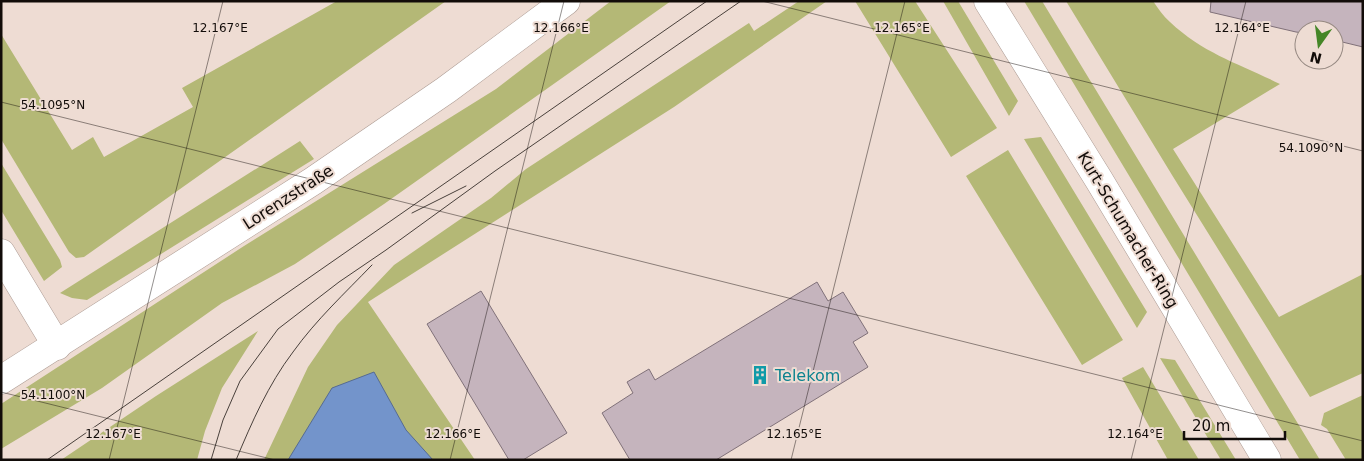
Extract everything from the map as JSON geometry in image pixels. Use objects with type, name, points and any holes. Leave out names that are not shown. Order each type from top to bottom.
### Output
[{"type":"street","name":"Lorenzstraße","points":[[1,380],[313,181],[462,79],[566,1]]},
{"type":"street","name":"Kurt-Schumacher-Ring","points":[[988,1],[1099,180],[1267,460]]},
{"type":"street","points":[[1,253],[57,346]]},
{"type":"green space","points":[[337,1],[446,1],[84,257],[76,258],[69,252],[1,139],[1,34],[72,150],[93,137],[104,157],[193,107],[182,88]]},
{"type":"green space","points":[[611,1],[671,1],[384,204],[295,264],[222,303],[102,388],[1,449],[1,404],[244,246],[496,89]]},
{"type":"green space","points":[[799,1],[827,1],[674,107],[368,302],[475,460],[264,460],[308,367],[337,325],[394,265],[491,198],[526,169],[749,23],[754,31]]},
{"type":"green space","points":[[855,1],[915,1],[997,128],[951,157]]},
{"type":"green space","points":[[943,1],[958,1],[1018,101],[1009,116]]},
{"type":"green space","points":[[1024,1],[1042,1],[1320,460],[1300,460]]},
{"type":"green space","points":[[1066,1],[1153,1],[1167,20],[1196,42],[1223,58],[1280,84],[1173,149],[1279,317],[1363,274],[1363,373],[1310,397]]},
{"type":"green space","points":[[1041,137],[1147,312],[1137,328],[1024,139]]},
{"type":"green space","points":[[300,141],[314,159],[87,300],[72,298],[60,293]]},
{"type":"green space","points":[[1008,150],[1123,340],[1082,365],[966,176]]},
{"type":"green space","points":[[1,163],[60,260],[62,267],[44,281],[1,210]]},
{"type":"green space","points":[[258,331],[222,388],[205,431],[197,460],[61,460],[156,396]]},
{"type":"green space","points":[[1160,358],[1175,360],[1236,460],[1221,460]]},
{"type":"green space","points":[[1143,367],[1199,460],[1168,460],[1122,378]]},
{"type":"green space","points":[[1363,395],[1363,460],[1346,460],[1327,429],[1321,425],[1324,413]]},
{"type":"water","points":[[374,372],[406,430],[433,460],[288,460],[332,388]]},
{"type":"building","points":[[1211,1],[1363,1],[1363,47],[1344,42],[1344,20],[1294,20],[1294,32],[1210,12]]},
{"type":"building","name":"Telekom","points":[[817,282],[828,301],[843,292],[868,333],[853,342],[868,367],[716,460],[630,460],[602,413],[633,393],[627,382],[649,369],[655,380]]},
{"type":"building","points":[[481,291],[567,433],[523,460],[509,460],[427,324]]},
{"type":"tram line","points":[[47,460],[707,1]]},
{"type":"tram line","points":[[211,460],[223,420],[240,381],[278,329],[339,282],[495,171],[741,1]]},
{"type":"tram line","points":[[412,213],[466,186]]},
{"type":"tram line","points":[[236,460],[261,404],[284,365],[321,318],[372,265]]},
{"type":"place","name":"Telekom","points":[[760,375]]}]
